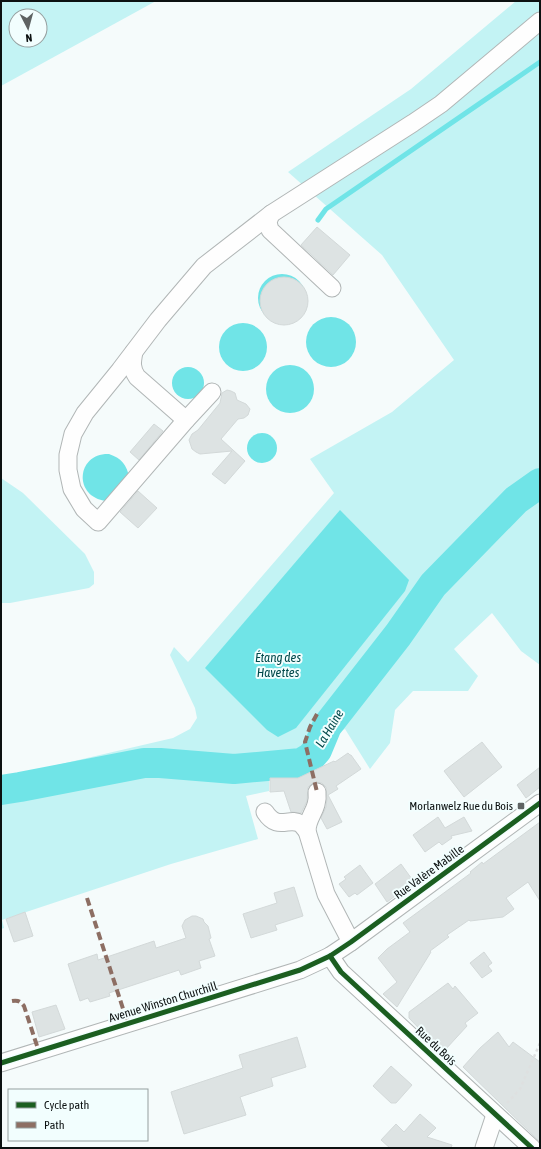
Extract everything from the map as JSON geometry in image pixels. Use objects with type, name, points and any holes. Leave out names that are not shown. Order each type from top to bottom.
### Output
[{"type":"street","points":[[212,392],[98,522],[84,509],[72,489],[68,470],[68,455],[73,434],[86,413],[158,320],[204,266],[271,214],[441,104],[540,21]]},
{"type":"street","points":[[271,214],[268,222],[270,230],[332,288]]},
{"type":"street","points":[[134,352],[132,363],[133,370],[137,377],[186,420]]},
{"type":"street","points":[[317,792],[318,801],[307,825],[307,831],[326,894],[351,942]]},
{"type":"street","name":"Rue Valère Mabille","points":[[330,956],[540,803]]},
{"type":"street","points":[[265,812],[274,822],[299,823],[307,831]]},
{"type":"street","name":"Avenue Winston Churchill","points":[[1,1064],[300,970],[330,956]]},
{"type":"street","name":"Rue du Bois","points":[[330,956],[340,972],[532,1148]]},
{"type":"street","points":[[484,1148],[495,1115]]},
{"type":"path","points":[[495,1115],[520,1089],[540,1043]]},
{"type":"shaded area","points":[[1,1],[156,1],[1,86]]},
{"type":"shaded area","points":[[516,1],[540,1],[540,665],[521,651],[492,613],[454,649],[478,676],[468,691],[413,691],[395,710],[390,743],[370,769],[345,729],[304,753],[269,760],[269,791],[246,796],[258,839],[171,864],[2,920],[4,928],[1,929],[1,778],[173,738],[190,729],[197,718],[195,708],[170,655],[174,647],[188,662],[334,493],[310,459],[392,412],[454,360],[382,255],[288,172],[411,89]]},
{"type":"shaded area","points":[[1,478],[23,493],[85,554],[94,572],[94,584],[89,588],[10,603],[1,603]]},
{"type":"water","points":[[277,274],[287,274],[296,278],[302,284],[305,289],[305,307],[296,318],[287,322],[277,322],[268,318],[262,312],[258,303],[258,293],[262,284],[268,278]]},
{"type":"water","points":[[331,317],[341,319],[349,324],[354,332],[356,342],[354,352],[349,360],[341,365],[331,367],[321,365],[313,360],[308,352],[306,342],[308,332],[313,324],[321,319]]},
{"type":"water","points":[[238,323],[248,323],[260,330],[267,342],[267,352],[260,364],[248,371],[238,371],[230,367],[223,360],[219,352],[219,342],[223,334],[230,327]]},
{"type":"water","points":[[290,365],[299,367],[307,372],[312,380],[314,389],[312,398],[307,406],[299,411],[290,413],[281,411],[273,406],[268,398],[266,389],[268,380],[273,372],[281,367]]},
{"type":"water","points":[[188,367],[194,368],[201,374],[204,383],[203,389],[197,396],[188,399],[182,398],[175,392],[172,383],[173,377],[179,370]]},
{"type":"water","points":[[262,433],[273,437],[277,448],[273,459],[262,463],[251,459],[247,448],[251,437]]},
{"type":"water","points":[[109,454],[123,462],[129,477],[106,501],[95,498],[88,492],[84,484],[83,476],[85,467],[90,460],[98,456]]},
{"type":"water","name":"Étang des Havettes","points":[[340,510],[409,580],[405,591],[296,728],[278,737],[267,730],[205,668]]},
{"type":"building","points":[[317,227],[350,255],[333,275],[301,245]]},
{"type":"building","points":[[279,277],[289,277],[298,281],[304,287],[308,296],[308,306],[304,315],[298,321],[289,325],[279,325],[270,321],[264,315],[260,306],[260,296],[264,287],[270,281]]},
{"type":"building","points":[[227,390],[235,393],[237,400],[246,404],[250,409],[248,415],[244,418],[238,419],[221,439],[245,461],[225,484],[212,474],[232,451],[200,454],[192,449],[189,440],[192,434],[198,430],[220,403],[222,393]]},
{"type":"building","points":[[154,424],[163,431],[139,460],[130,452]]},
{"type":"building","points":[[138,491],[157,508],[138,528],[120,512]]},
{"type":"building","points":[[482,742],[502,767],[464,797],[444,771]]},
{"type":"building","points":[[348,753],[361,769],[336,786],[338,789],[328,795],[342,822],[327,829],[321,818],[326,807],[327,798],[326,787],[322,783],[316,782],[308,787],[307,801],[301,813],[291,812],[284,791],[270,792],[270,778],[298,778],[334,761],[335,762]]},
{"type":"building","points":[[540,767],[540,787],[526,798],[517,785]]},
{"type":"building","points":[[438,817],[445,828],[464,817],[472,831],[451,836],[452,838],[442,845],[439,842],[425,852],[413,835]]},
{"type":"building","points":[[540,822],[540,901],[528,882],[506,898],[514,909],[503,917],[469,920],[447,935],[449,937],[430,951],[431,952],[397,1007],[383,994],[397,982],[378,958],[387,949],[410,932],[403,923],[471,873],[470,872],[482,862],[483,864]]},
{"type":"building","points":[[401,864],[414,882],[387,902],[375,884]]},
{"type":"building","points":[[360,865],[373,883],[357,895],[355,893],[349,897],[339,884],[346,879],[344,877]]},
{"type":"building","points":[[294,887],[303,916],[275,925],[277,930],[251,938],[243,914],[277,903],[274,893]]},
{"type":"building","points":[[25,912],[33,936],[14,942],[6,919]]},
{"type":"building","points":[[192,916],[203,919],[208,926],[211,938],[209,939],[215,956],[199,961],[201,968],[181,975],[179,970],[109,993],[110,996],[90,1002],[88,998],[80,1001],[68,964],[97,954],[98,960],[154,941],[156,948],[186,938],[182,926],[185,920]]},
{"type":"building","points":[[484,952],[492,963],[488,966],[492,971],[482,978],[470,963]]},
{"type":"building","points":[[448,983],[453,989],[455,986],[478,1013],[465,1023],[467,1026],[445,1050],[435,1041],[433,1043],[409,1018],[409,1012]]},
{"type":"building","points":[[56,1005],[65,1029],[39,1037],[32,1012]]},
{"type":"building","points":[[498,1032],[509,1047],[513,1042],[540,1062],[540,1142],[463,1067],[480,1048]]},
{"type":"building","points":[[297,1037],[306,1067],[271,1078],[273,1086],[240,1097],[246,1115],[184,1134],[171,1092],[243,1068],[239,1055]]},
{"type":"building","points":[[391,1066],[412,1085],[396,1103],[391,1103],[373,1086]]},
{"type":"building","points":[[420,1114],[436,1128],[427,1137],[452,1145],[451,1148],[390,1148],[381,1140],[396,1124],[404,1132]]},
{"type":"waterway","points":[[318,220],[326,209],[540,62]]},
{"type":"waterway","name":"La Haine","points":[[1,790],[144,763],[234,769],[301,763],[311,757],[317,750],[327,726],[398,635],[433,585],[516,500],[540,483]]},
{"type":"marked path","points":[[317,714],[310,727],[305,742],[317,792]]},
{"type":"marked path","points":[[87,898],[128,1024]]},
{"type":"marked path","points":[[12,1001],[19,1001],[24,1006],[39,1052]]},
{"type":"cycle path","points":[[1,1063],[300,970],[330,956],[540,803]]},
{"type":"cycle path","points":[[330,956],[341,972],[532,1148]]},
{"type":"place","name":"Morlanwelz Rue du Bois","points":[[521,806]]}]
